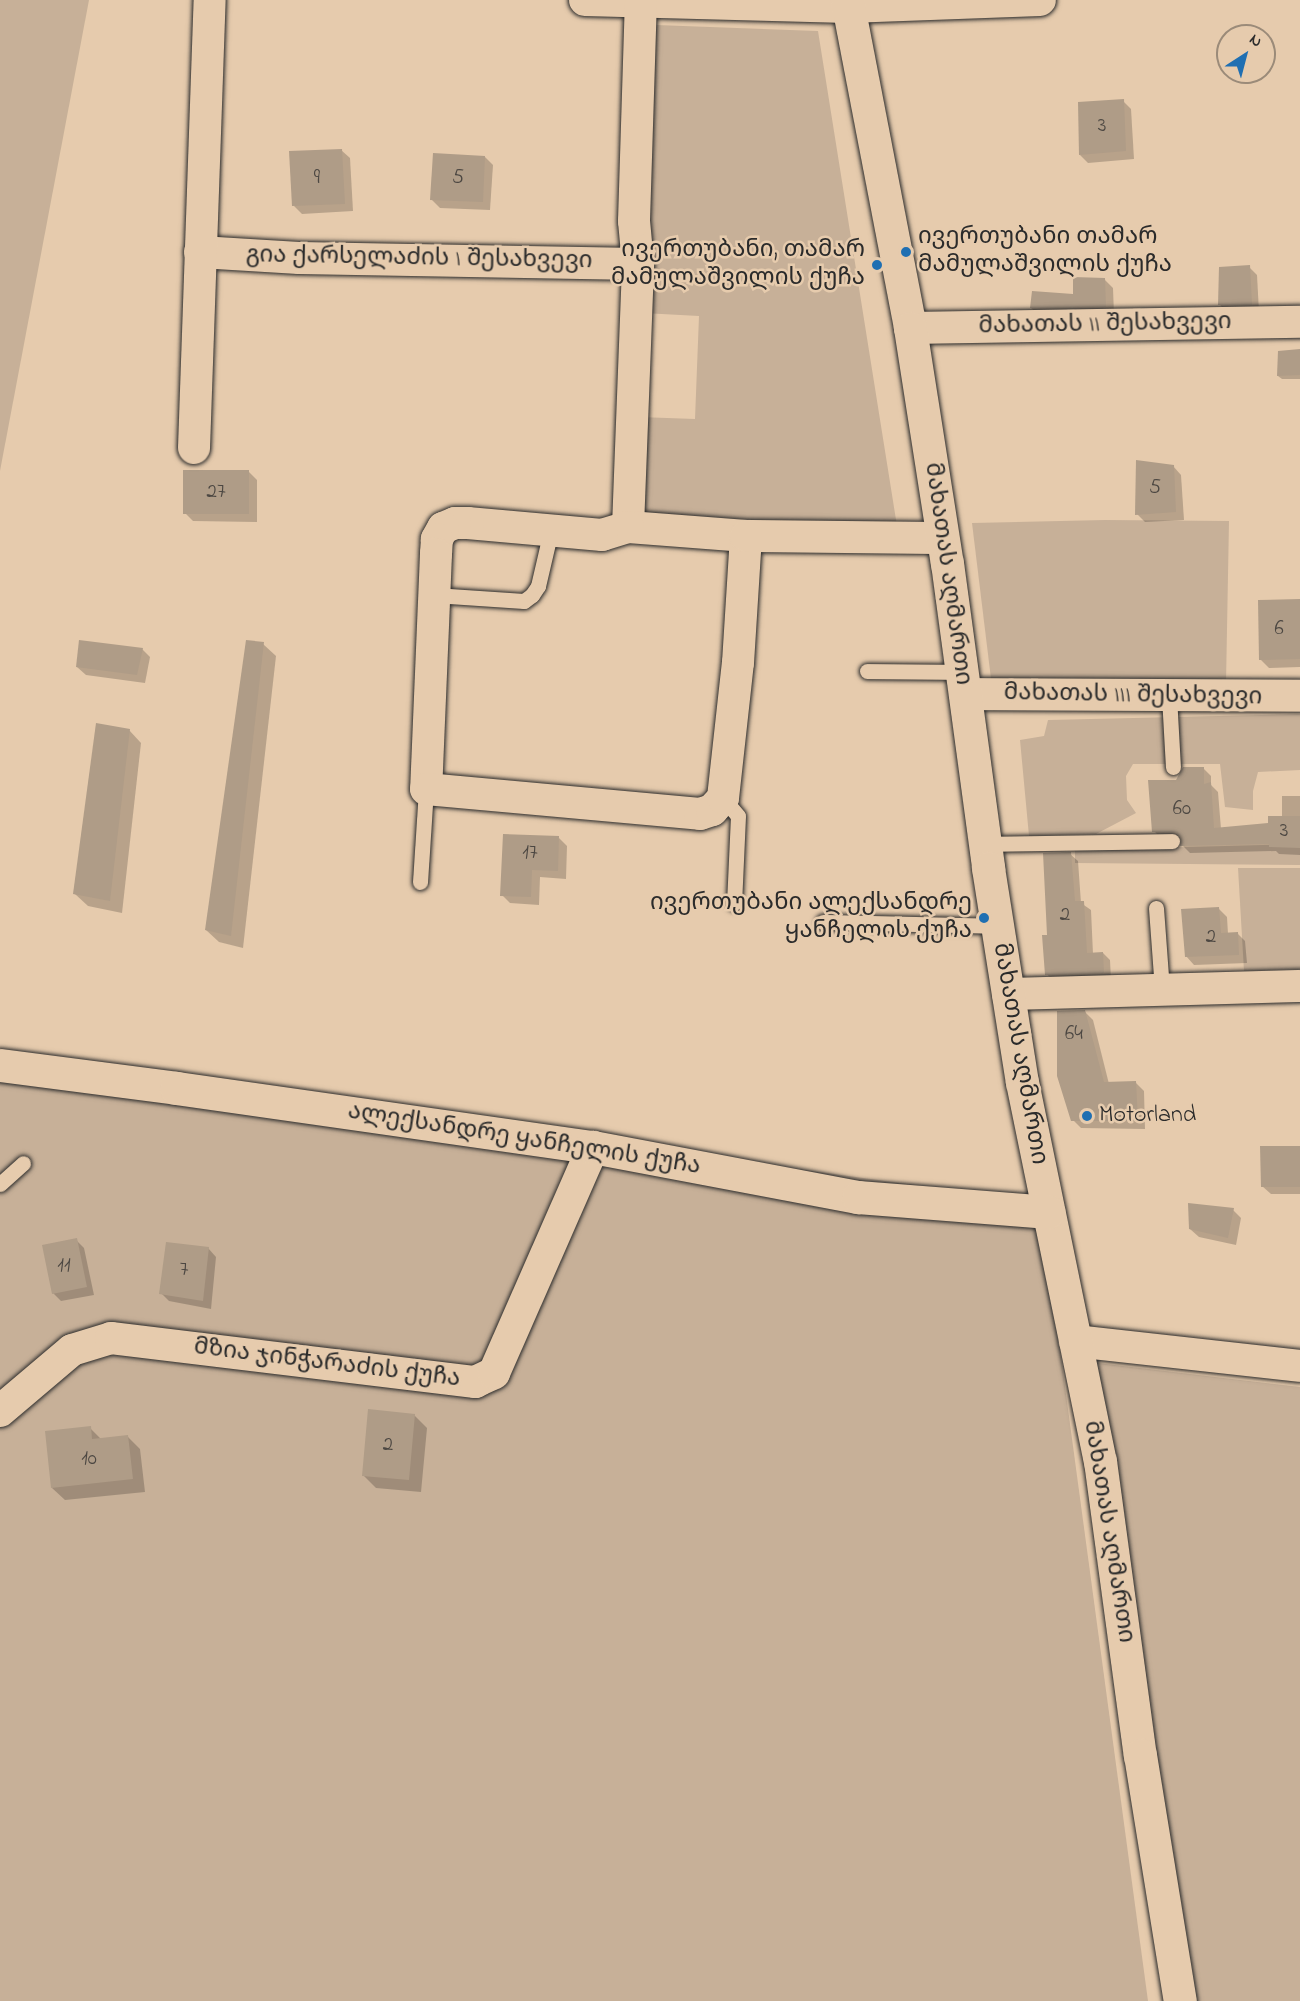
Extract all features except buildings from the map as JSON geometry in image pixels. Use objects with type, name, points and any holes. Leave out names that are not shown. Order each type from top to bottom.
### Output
[{"type":"main road","name":"მახათას აღმართი","points":[[847,4],[909,328],[943,538],[1008,994],[1048,1212],[1100,1461],[1140,1755],[1180,2001]]},
{"type":"main road","name":"ალექსანდრე ყანჩელის ქუჩა","points":[[0,1065],[592,1147],[858,1197],[1048,1212]]},
{"type":"street","points":[[194,448],[210,0]]},
{"type":"street","points":[[585,0],[641,3],[847,4],[1040,0]]},
{"type":"street","points":[[628,527],[638,264],[634,221],[641,3]]},
{"type":"street","name":"გია ქარსელაძის I შესახვევი","points":[[200,252],[299,258],[638,264]]},
{"type":"street","name":"მახათას II შესახვევი","points":[[909,328],[1300,322]]},
{"type":"street","points":[[746,536],[738,663],[723,798],[712,810],[700,814],[426,789],[437,539],[443,528],[462,523],[602,535],[628,527],[746,536],[943,538]]},
{"type":"street","name":"მახათას III შესახვევი","points":[[964,683],[1169,696],[1300,696]]},
{"type":"street","points":[[1008,994],[1300,986]]},
{"type":"street","name":"მზია ჯინჭარაძის ქუჩა","points":[[2,1405],[72,1350],[111,1338],[475,1382],[494,1373],[592,1147]]},
{"type":"street","points":[[1075,1341],[1300,1366]]},
{"type":"lane","points":[[434,595],[524,601],[538,586],[551,531]]},
{"type":"lane","points":[[867,670],[964,683]]},
{"type":"lane","points":[[1169,696],[1173,767]]},
{"type":"lane","points":[[420,882],[426,789]]},
{"type":"lane","points":[[723,798],[738,816],[734,903]]},
{"type":"lane","points":[[985,844],[1172,841]]},
{"type":"lane","points":[[1156,908],[1162,990]]},
{"type":"lane","points":[[823,922],[997,926]]},
{"type":"lane","points":[[0,1184],[23,1163]]},
{"type":"shaded area","points":[[0,0],[89,0],[0,471]]},
{"type":"shaded area","points":[[656,25],[818,31],[897,526],[642,520],[639,417],[695,419],[699,316],[643,313]]},
{"type":"shaded area","points":[[1105,520],[1229,521],[1226,683],[992,687],[972,523]]},
{"type":"shaded area","points":[[1300,714],[1300,770],[1258,772],[1253,791],[1253,810],[1225,807],[1220,764],[1133,764],[1126,776],[1127,800],[1136,813],[1096,834],[1029,836],[1020,740],[1044,736],[1048,720]]},
{"type":"shaded area","points":[[1300,844],[1300,865],[1075,863],[1075,850]]},
{"type":"shaded area","points":[[1238,868],[1300,868],[1300,969],[1244,971]]},
{"type":"shaded area","points":[[0,1061],[1040,1202],[1148,2001],[0,2001]]},
{"type":"shaded area","points":[[1089,1362],[1300,1387],[1300,2001],[1196,2001]]},
{"type":"place","name":"ივერთუბანი თამარ მამულაშვილის ქუჩა","points":[[906,252]]},
{"type":"place","name":"ივერთუბანი, თამარ მამულაშვილის ქუჩა","points":[[877,265]]},
{"type":"place","name":"ივერთუბანი ალექსანდრე ყანჩელის ქუჩა","points":[[984,918]]},
{"type":"place","name":"Motorland","points":[[1087,1116]]}]
